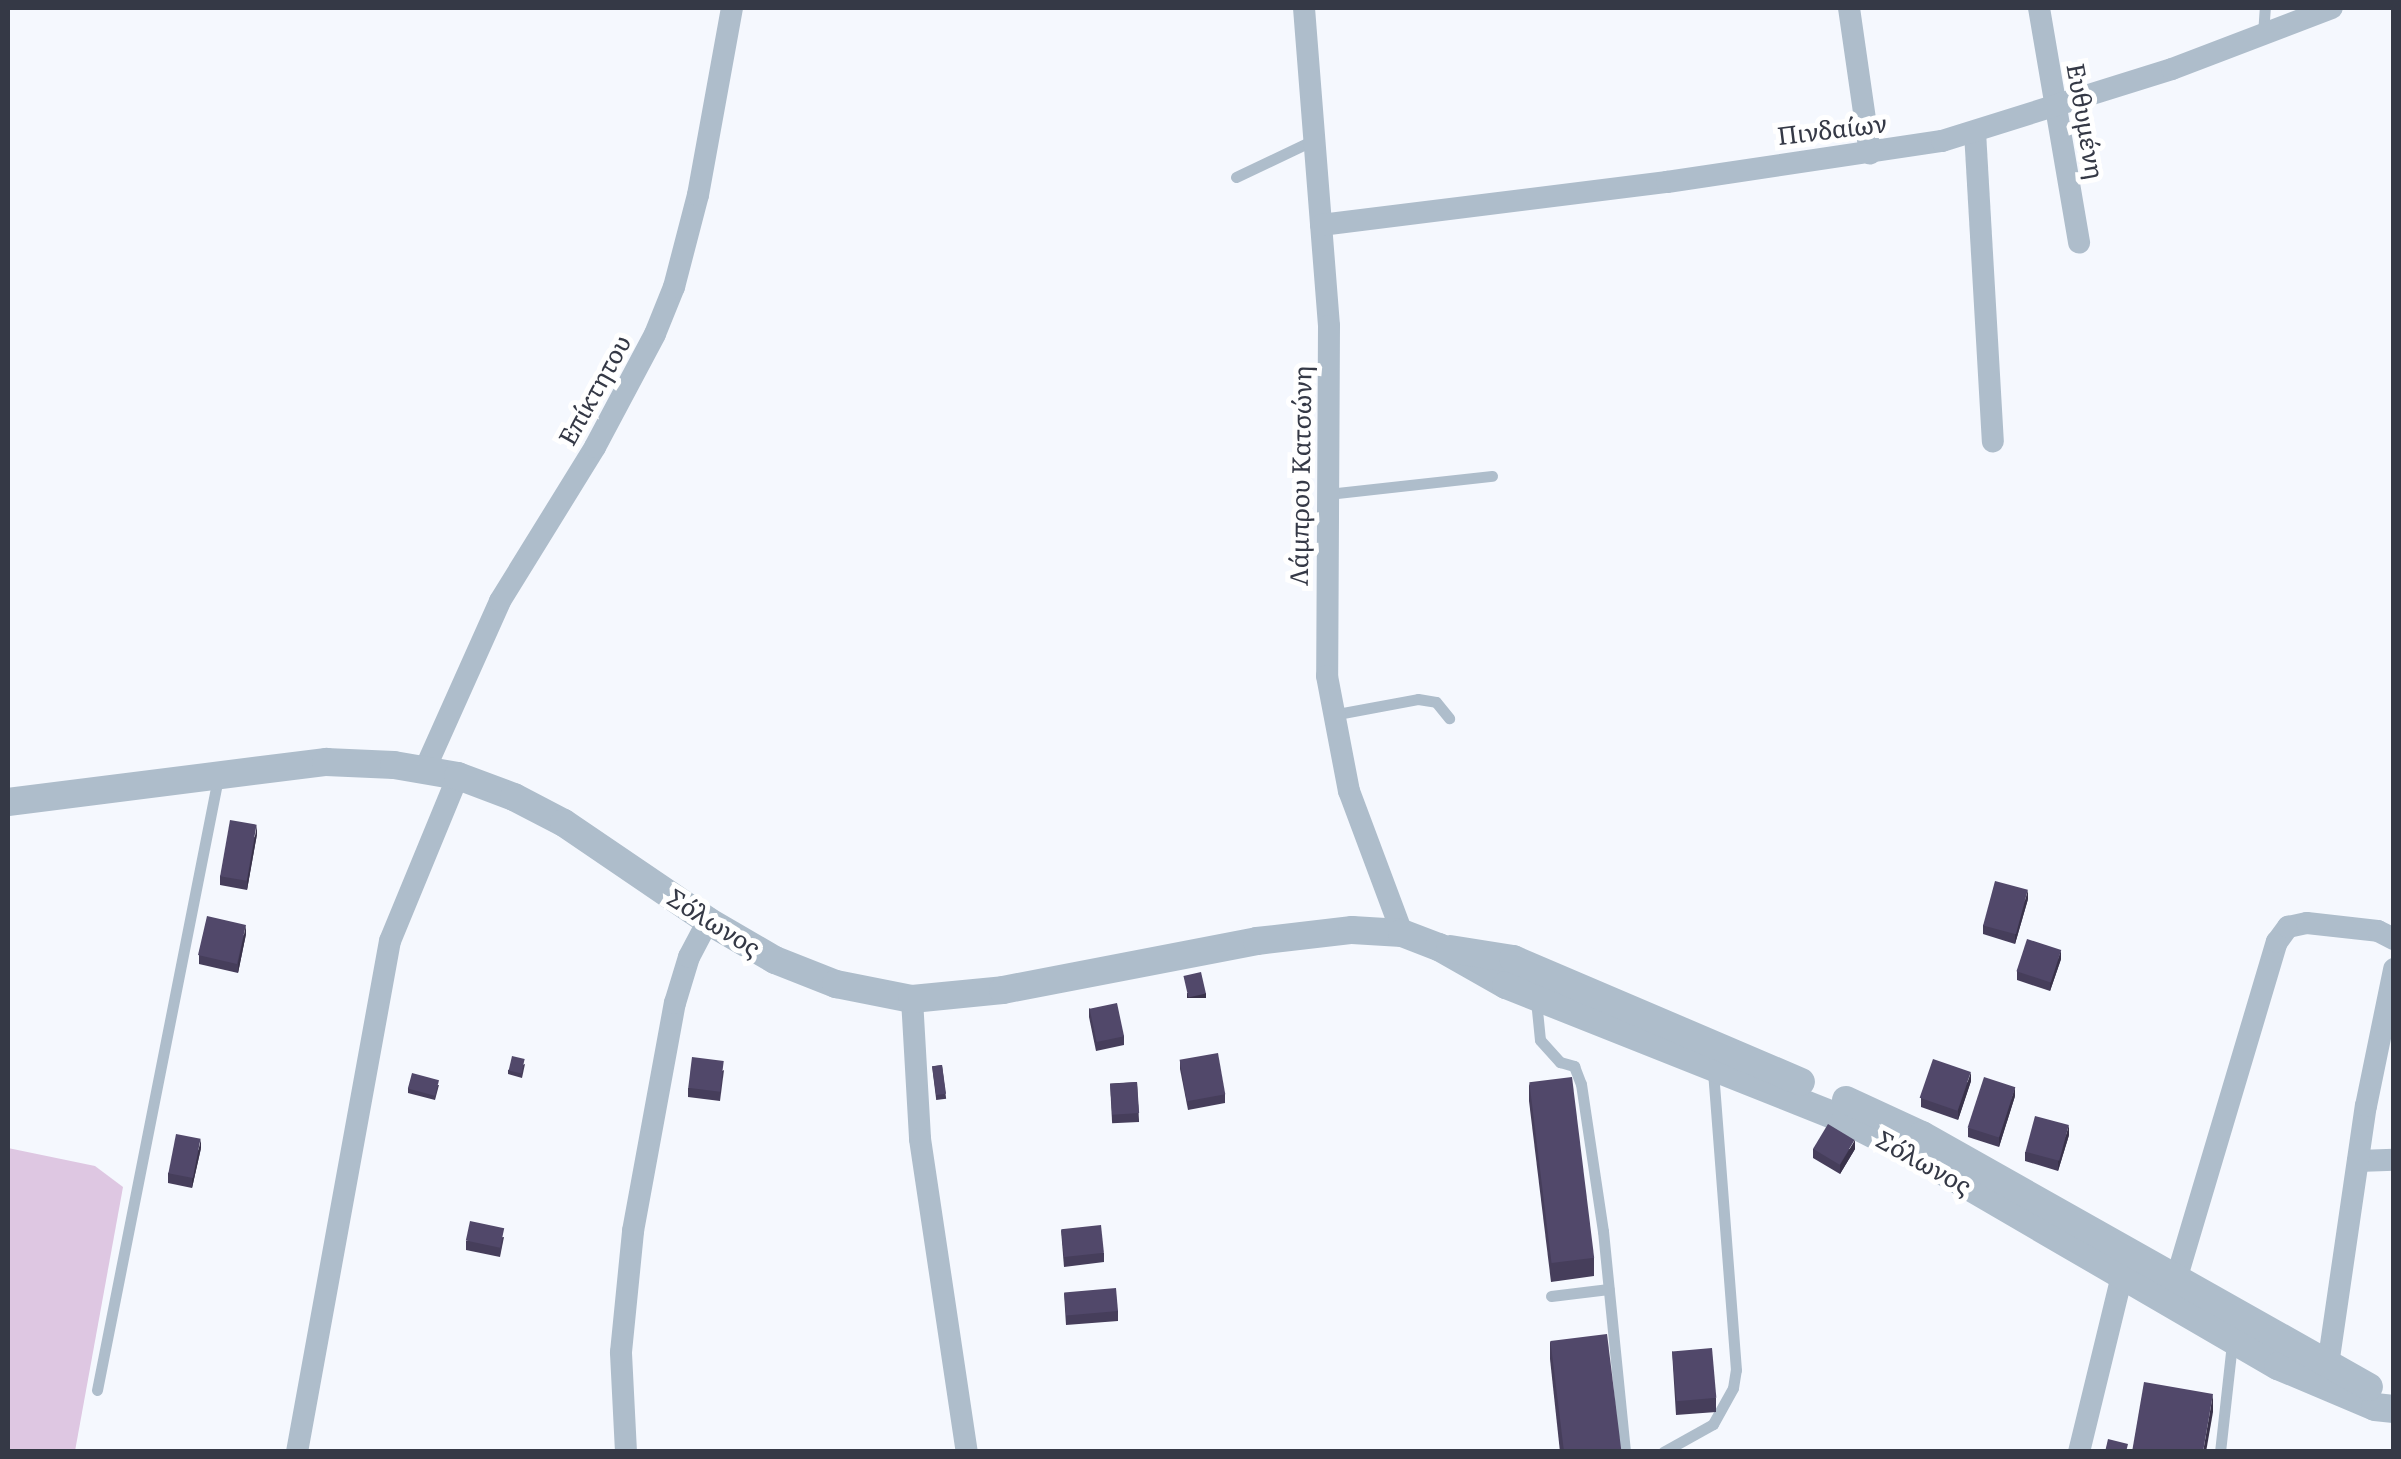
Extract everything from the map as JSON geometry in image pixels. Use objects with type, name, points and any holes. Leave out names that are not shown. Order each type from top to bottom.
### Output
[{"type":"street","name":"Επίκτητου","points":[[425,769],[500,601],[596,447],[656,334],[674,287],[698,194],[732,8]]},
{"type":"street","name":"Λάμπρου Κατσώνη","points":[[1304,8],[1329,326],[1327,676],[1349,792],[1402,934]]},
{"type":"street","points":[[1849,8],[1870,153]]},
{"type":"street","name":"Ευθυμένη","points":[[2039,8],[2080,243]]},
{"type":"street","name":"Πινδαίων","points":[[1321,225],[1870,153],[1975,132],[2054,108],[2332,8]]},
{"type":"street","points":[[1975,132],[1994,441]]},
{"type":"street","name":"Σόλωνος","points":[[8,802],[326,762],[425,769],[458,776],[514,797],[564,824],[708,921],[776,960],[821,978],[912,999],[1003,990],[1257,941],[1352,930],[1402,934],[1439,947],[1514,959],[1852,1102],[1922,1136],[2394,1399]]},
{"type":"street","points":[[298,1452],[390,942],[458,776]]},
{"type":"street","points":[[626,1452],[621,1352],[633,1231],[675,1002],[689,957],[708,921]]},
{"type":"street","points":[[2176,1280],[2278,942],[2288,928],[2307,923],[2378,931],[2394,939]]},
{"type":"street","name":"Σόλωνος","points":[[1439,947],[1470,967],[1536,996],[1831,1113],[1890,1142],[2233,1340],[2375,1407],[2394,1408]]},
{"type":"street","points":[[2328,1365],[2358,1162],[2386,1044],[2394,969]]},
{"type":"street","points":[[912,999],[920,1139],[967,1452]]},
{"type":"street","points":[[2358,1162],[2394,1160]]},
{"type":"street","points":[[2079,1452],[2122,1276]]},
{"type":"lane","points":[[2263,34],[2265,8]]},
{"type":"lane","points":[[1236,177],[1316,139]]},
{"type":"lane","points":[[1328,494],[1492,476]]},
{"type":"lane","points":[[1332,715],[1418,699],[1436,702],[1449,718]]},
{"type":"lane","points":[[98,1390],[218,774]]},
{"type":"lane","points":[[1536,996],[1540,1040],[1560,1062],[1574,1066],[1581,1084],[1609,1289],[1625,1452]]},
{"type":"lane","points":[[1663,1452],[1713,1424],[1724,1408],[1736,1370],[1713,1067]]},
{"type":"lane","points":[[1551,1296],[1609,1289]]},
{"type":"lane","points":[[2220,1452],[2233,1340]]},
{"type":"shaded area","points":[[8,1148],[95,1166],[123,1187],[75,1451],[8,1451]]},
{"type":"building","points":[[230,820],[257,825],[247,881],[220,876]]},
{"type":"building","points":[[1995,881],[2028,890],[2016,934],[1983,925]]},
{"type":"building","points":[[207,916],[246,925],[237,964],[198,955]]},
{"type":"building","points":[[2027,939],[2061,950],[2051,982],[2016,971]]},
{"type":"building","points":[[1201,972],[1206,993],[1188,997],[1183,976]]},
{"type":"building","points":[[1117,1003],[1124,1036],[1097,1042],[1090,1009]]},
{"type":"building","points":[[1218,1053],[1225,1094],[1187,1101],[1180,1060]]},
{"type":"building","points":[[512,1056],[525,1059],[521,1074],[509,1071]]},
{"type":"building","points":[[692,1057],[724,1061],[720,1092],[688,1088]]},
{"type":"building","points":[[1933,1059],[1971,1072],[1957,1111],[1920,1098]]},
{"type":"building","points":[[942,1065],[946,1094],[936,1095],[932,1066]]},
{"type":"building","points":[[412,1073],[439,1080],[435,1096],[408,1088]]},
{"type":"building","points":[[1572,1077],[1594,1258],[1552,1263],[1529,1082]]},
{"type":"building","points":[[1984,1077],[2015,1087],[1999,1138],[1968,1127]]},
{"type":"building","points":[[1137,1082],[1139,1113],[1112,1115],[1110,1084]]},
{"type":"building","points":[[2035,1116],[2069,1125],[2059,1161],[2025,1152]]},
{"type":"building","points":[[1828,1124],[1855,1140],[1840,1165],[1813,1149]]},
{"type":"building","points":[[176,1134],[201,1139],[193,1178],[168,1173]]},
{"type":"building","points":[[470,1221],[504,1228],[500,1248],[466,1241]]},
{"type":"building","points":[[1101,1225],[1104,1253],[1064,1257],[1061,1229]]},
{"type":"building","points":[[1116,1288],[1118,1311],[1066,1315],[1064,1293]]},
{"type":"building","points":[[1607,1334],[1621,1452],[1564,1452],[1550,1341]]},
{"type":"building","points":[[1712,1348],[1716,1398],[1677,1401],[1672,1351]]},
{"type":"building","points":[[2144,1382],[2213,1394],[2203,1452],[2132,1452]]},
{"type":"building","points":[[2108,1439],[2128,1444],[2126,1452],[2105,1452]]}]
